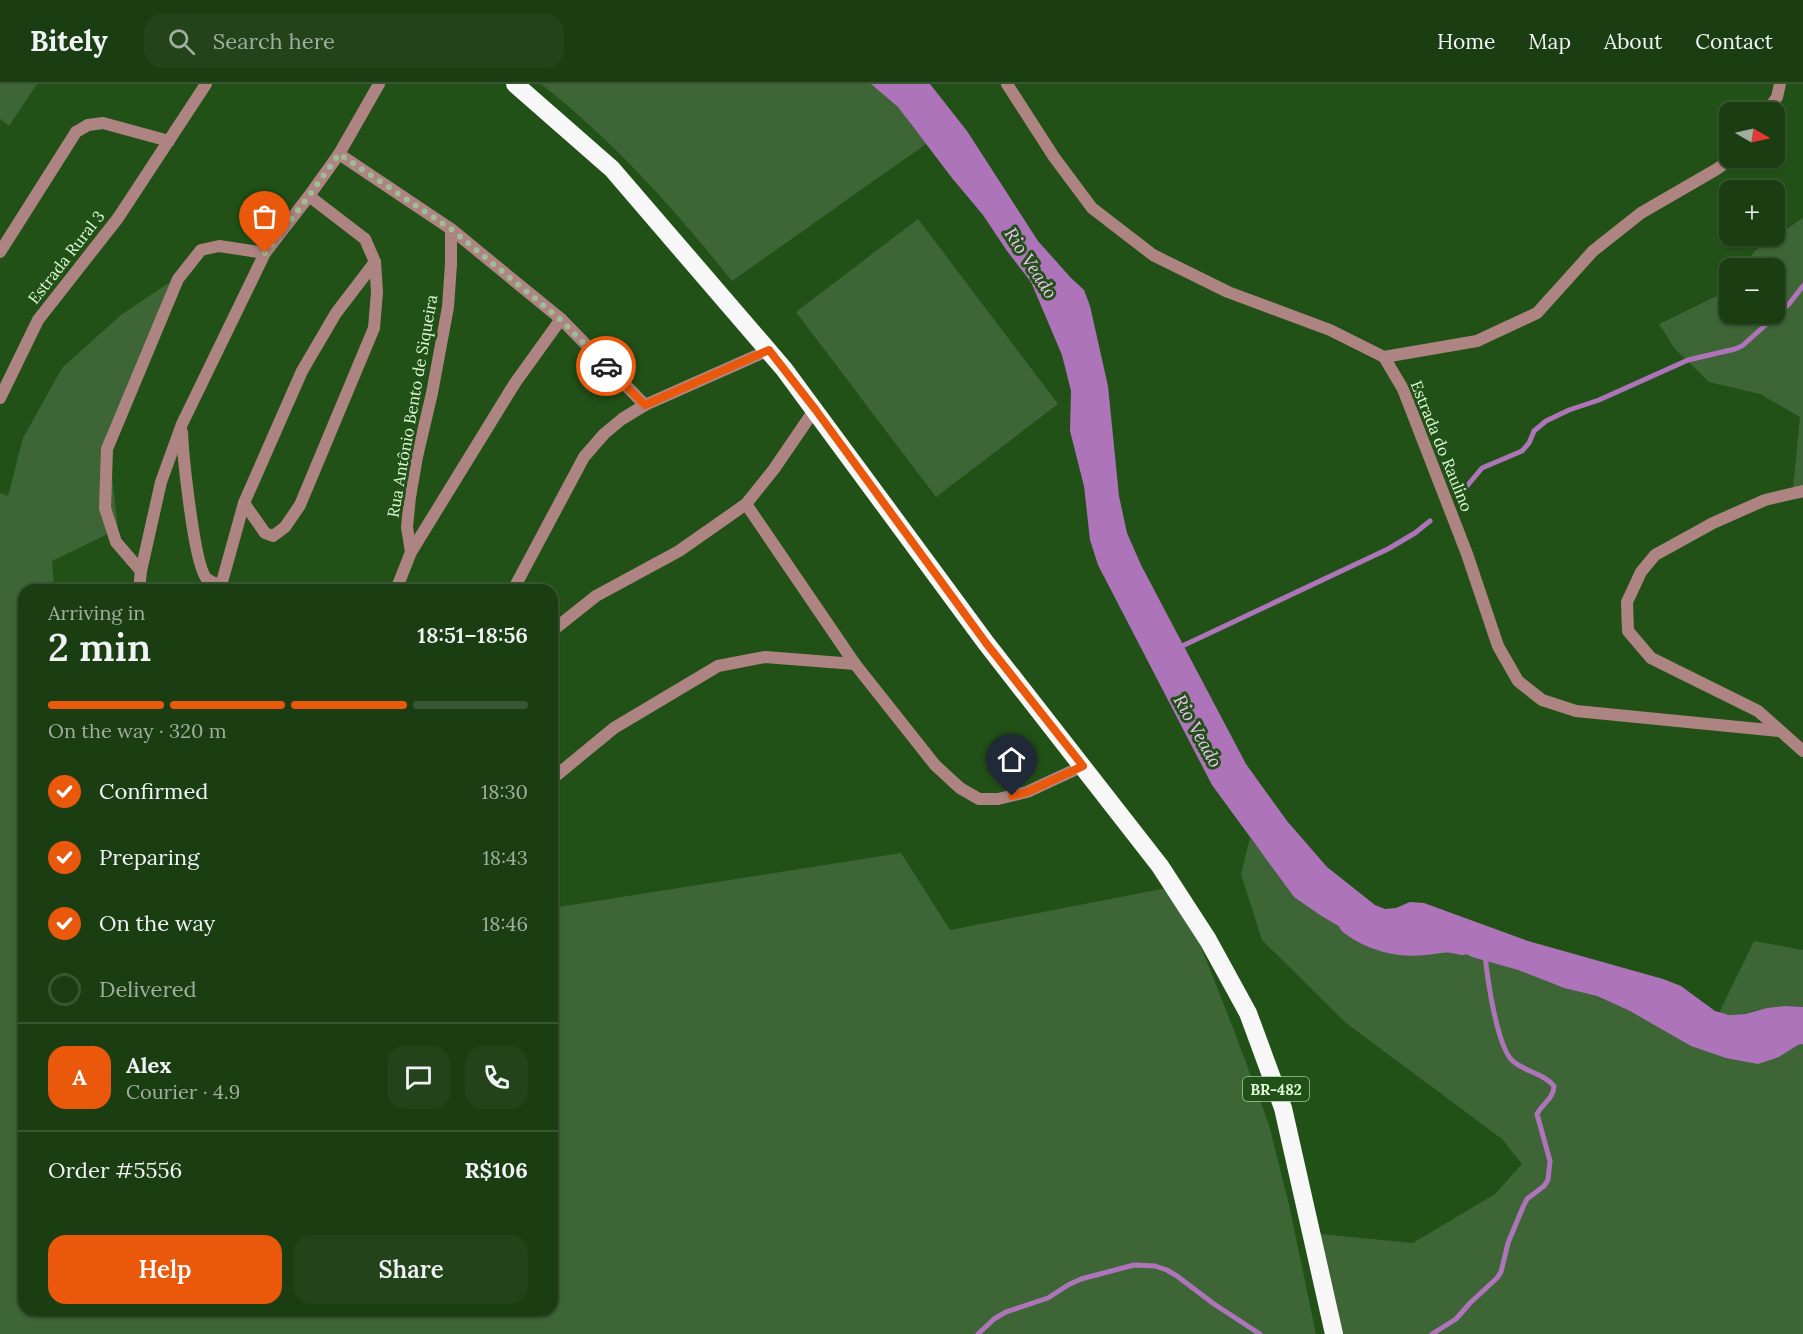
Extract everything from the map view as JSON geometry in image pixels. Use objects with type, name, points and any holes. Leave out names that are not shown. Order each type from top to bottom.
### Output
[{"type":"highway","name":"BR-482","points":[[515,84],[612,169],[769,350],[815,409],[986,643],[1160,866],[1208,940],[1248,1013],[1282,1108],[1334,1334]]},
{"type":"street","name":"Estrada Rural 3","points":[[0,398],[38,320],[118,218],[206,84]]},
{"type":"street","points":[[140,584],[161,482],[182,424],[265,253],[339,154],[379,84]]},
{"type":"street","points":[[1007,84],[1054,157],[1092,208],[1153,255],[1228,292],[1330,330],[1384,357],[1477,341],[1537,313],[1593,251],[1641,213],[1719,168]]},
{"type":"street","points":[[1774,102],[1780,84]]},
{"type":"street","points":[[0,252],[76,132],[88,125],[103,123],[169,141]]},
{"type":"street","points":[[339,154],[451,229],[561,320],[645,405]]},
{"type":"street","points":[[244,502],[265,533],[273,536],[285,527],[300,506],[374,328],[377,292],[375,262],[365,239],[309,196]]},
{"type":"street","name":"Rua Antônio Bento de Siqueira","points":[[411,552],[407,527],[410,497],[448,307],[451,229]]},
{"type":"street","points":[[141,572],[116,543],[105,508],[107,449],[178,279],[201,250],[219,246],[265,253]]},
{"type":"street","points":[[182,424],[183,452],[196,549],[207,579],[216,584],[222,582],[244,502],[302,371],[336,313],[375,262]]},
{"type":"street","name":"Rua Antônio Bento de Siqueira","points":[[398,584],[411,552],[515,383],[561,320]]},
{"type":"street","points":[[516,584],[584,457],[604,434],[622,419],[645,405],[769,350]]},
{"type":"street","name":"Estrada do Raulino","points":[[1384,357],[1403,389],[1467,554],[1498,646],[1518,681],[1542,700],[1576,711],[1779,731]]},
{"type":"street","points":[[558,626],[596,596],[679,551],[746,504],[774,470],[815,409]]},
{"type":"street","points":[[1803,491],[1765,500],[1713,523],[1655,555],[1641,572],[1627,602],[1628,631],[1651,658],[1758,711],[1803,751]]},
{"type":"street","points":[[746,504],[855,664],[934,765],[960,788],[979,799],[998,799],[1027,792],[1083,766]]},
{"type":"street","points":[[558,774],[614,728],[718,666],[765,657],[855,664]]},
{"type":"green space","points":[[0,84],[37,84],[9,126],[0,119]]},
{"type":"green space","points":[[541,84],[871,84],[898,107],[926,144],[732,281],[688,228],[618,152]]},
{"type":"green space","points":[[1803,218],[1803,498],[1792,499],[1800,417],[1760,394],[1709,382],[1675,349],[1659,324],[1719,295],[1719,324],[1785,324],[1785,258],[1749,258],[1762,246],[1785,246],[1785,230]]},
{"type":"green space","points":[[918,219],[1058,404],[936,497],[796,312]]},
{"type":"green space","points":[[170,282],[149,350],[110,458],[118,529],[52,561],[54,584],[18,584],[18,1316],[558,1316],[558,907],[901,853],[950,930],[1167,888],[1198,939],[1269,1125],[1289,1205],[1316,1334],[0,1334],[0,493],[8,496],[23,438],[62,368],[121,315]]},
{"type":"green space","points":[[1250,838],[1294,897],[1340,927],[1366,937],[1405,938],[1447,944],[1472,957],[1518,970],[1564,988],[1597,996],[1630,1011],[1779,1057],[1803,1044],[1803,1334],[1341,1334],[1320,1234],[1413,1243],[1495,1194],[1522,1164],[1502,1139],[1346,1023],[1262,940],[1241,874]]},
{"type":"green space","points":[[1754,941],[1803,950],[1803,1007],[1772,1007],[1738,1014],[1719,1013]]},
{"type":"water","points":[[871,84],[930,84],[967,131],[1038,241],[1084,290],[1090,306],[1108,386],[1119,496],[1127,533],[1141,565],[1246,764],[1287,821],[1327,867],[1375,905],[1385,909],[1396,908],[1410,902],[1424,903],[1528,941],[1663,979],[1681,986],[1715,1011],[1729,1015],[1785,1006],[1803,1007],[1803,1044],[1779,1057],[1758,1064],[1726,1058],[1691,1046],[1630,1011],[1597,996],[1564,988],[1518,970],[1472,957],[1447,944],[1405,938],[1366,937],[1340,927],[1294,897],[1212,785],[1098,565],[1090,540],[1084,486],[1070,431],[1071,391],[1062,355],[1031,282],[983,215],[898,107]]},
{"type":"waterway","points":[[1462,492],[1482,468],[1522,451],[1529,443],[1534,431],[1546,421],[1688,360],[1742,346],[1789,304],[1803,286]]},
{"type":"waterway","points":[[1178,648],[1388,549],[1430,521]]},
{"type":"waterway","name":"Rio Veado","points":[[1353,921],[1369,931],[1396,939],[1462,940]]},
{"type":"waterway","points":[[1432,1334],[1456,1319],[1497,1278],[1501,1272],[1508,1243],[1527,1199],[1548,1180],[1550,1161],[1537,1114],[1552,1094],[1554,1086],[1546,1079],[1514,1062],[1508,1055],[1494,1012],[1485,954]]},
{"type":"waterway","points":[[978,1334],[994,1319],[1006,1312],[1048,1298],[1081,1279],[1134,1265],[1155,1266],[1167,1270],[1260,1334]]},
{"type":"way so far","points":[[265,253],[339,154],[451,229],[561,320],[606,366]]},
{"type":"route","points":[[606,366],[645,405],[769,350],[815,409],[986,643],[1083,766],[1027,792],[1012,796]]}]
